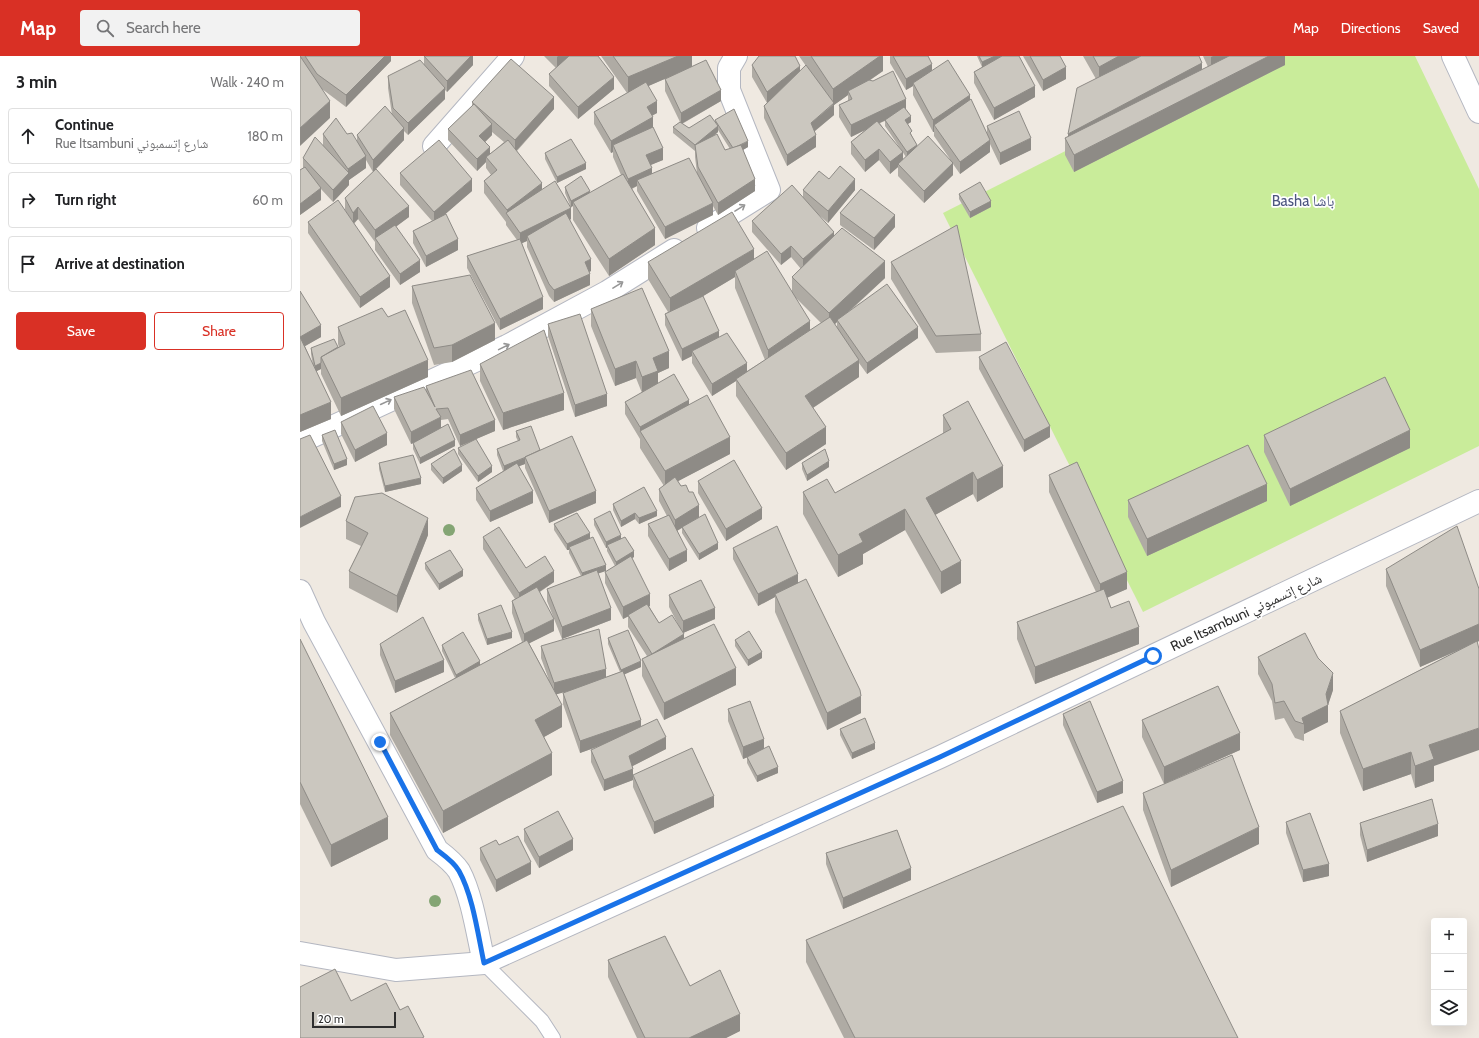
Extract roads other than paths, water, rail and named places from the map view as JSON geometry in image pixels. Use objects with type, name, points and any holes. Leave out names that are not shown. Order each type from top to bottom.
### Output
[{"type":"street","points":[[434,146],[513,56]]},
{"type":"street","points":[[300,442],[507,346],[607,292],[769,190],[729,90],[729,68],[736,56]]},
{"type":"street","points":[[1452,56],[1479,112]]},
{"type":"street","name":"Rue Itsambuni شارع إتسمبوني","points":[[300,952],[396,970],[484,963],[940,757],[1479,501]]},
{"type":"street","points":[[300,591],[314,622],[437,850],[448,858],[459,871],[467,892],[484,963]]},
{"type":"lane","points":[[484,963],[542,1021],[553,1038]]},
{"type":"district","name":"Basha باشا","points":[[1303,201]]}]
